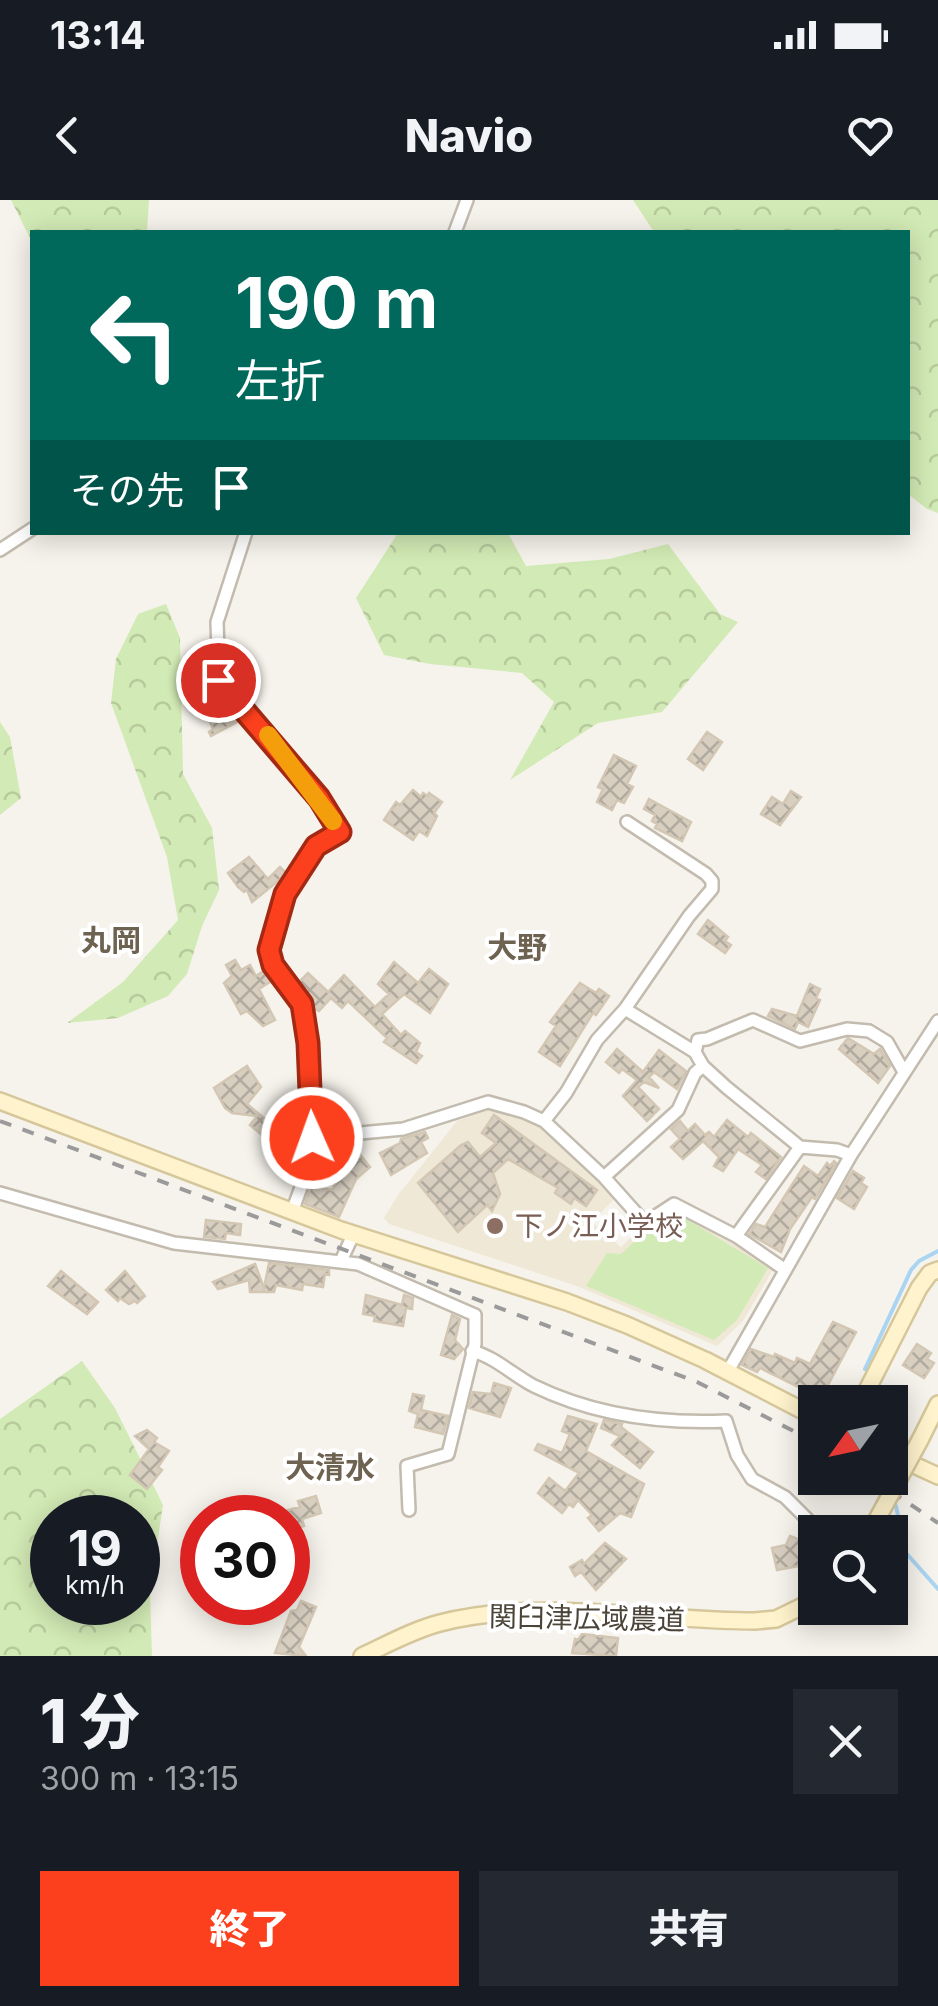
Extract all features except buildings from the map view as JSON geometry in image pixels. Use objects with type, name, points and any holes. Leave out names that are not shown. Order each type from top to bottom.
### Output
[{"type":"street","points":[[456,230],[467,200]]},
{"type":"street","points":[[0,550],[30,530]]},
{"type":"street","points":[[245,535],[217,622],[218,680],[319,798],[340,832],[316,846],[285,894],[269,950],[273,965],[302,1004],[308,1043],[313,1148],[320,1156]]},
{"type":"street","points":[[544,1121],[566,1093],[596,1040],[625,1008],[713,884],[706,874],[627,822]]},
{"type":"street","points":[[625,1008],[695,1052],[703,1066],[800,1147],[851,1155]]},
{"type":"street","points":[[695,1052],[698,1040],[746,1021],[753,1020],[800,1041],[856,1028],[887,1042],[904,1072]]},
{"type":"street","points":[[728,1371],[851,1155],[938,1022]]},
{"type":"street","points":[[604,1177],[678,1110],[695,1073],[703,1066]]},
{"type":"street","points":[[0,1101],[353,1234],[594,1312],[652,1335],[798,1408]]},
{"type":"street","points":[[292,1212],[304,1178],[320,1156],[355,1132],[396,1130],[488,1102],[544,1121],[604,1177],[644,1223],[674,1204],[736,1236],[784,1269]]},
{"type":"street","points":[[736,1236],[800,1147]]},
{"type":"street","points":[[0,1193],[156,1239],[371,1268],[475,1315],[477,1327],[448,1454],[406,1466],[409,1510]]},
{"type":"street","points":[[341,1261],[353,1234]]},
{"type":"street","points":[[870,1385],[919,1288],[938,1270]]},
{"type":"street","points":[[472,1351],[534,1386],[599,1409],[640,1419],[726,1421],[737,1455],[752,1479],[784,1497],[804,1515]]},
{"type":"street","points":[[879,1515],[938,1404]]},
{"type":"street","points":[[908,1462],[938,1476]]},
{"type":"street","name":"関臼津広域農道","points":[[362,1656],[412,1633],[476,1616],[534,1613],[755,1621],[776,1618],[798,1608]]},
{"type":"shaded area","name":"下ノ江小学校","points":[[493,1107],[529,1118],[551,1132],[616,1197],[592,1222],[621,1247],[643,1225],[669,1210],[677,1210],[775,1266],[743,1321],[717,1346],[577,1286],[389,1224],[384,1218],[398,1195],[457,1121]]},
{"type":"green space","points":[[11,200],[149,200],[147,230],[30,230],[30,238]]},
{"type":"green space","points":[[633,200],[938,200],[938,513],[910,496],[910,230],[653,230]]},
{"type":"green space","points":[[397,535],[509,535],[526,566],[609,559],[668,544],[720,614],[738,622],[662,712],[598,723],[510,780],[554,702],[522,673],[384,655],[356,598]]},
{"type":"green space","points":[[166,604],[180,638],[183,774],[212,828],[219,890],[202,926],[187,974],[168,996],[118,1018],[67,1023],[123,982],[178,920],[167,857],[111,703],[116,659],[138,614]]},
{"type":"green space","points":[[0,722],[10,737],[21,798],[0,815]]},
{"type":"green space","points":[[676,1213],[768,1268],[737,1320],[714,1340],[586,1286],[607,1253],[621,1254],[646,1231]]},
{"type":"green space","points":[[82,1361],[115,1408],[158,1495],[30,1495],[30,1625],[151,1625],[152,1656],[0,1656],[0,1419]]},
{"type":"waterway","points":[[865,1369],[911,1270],[938,1251]]},
{"type":"waterway","points":[[896,1506],[906,1553],[938,1589]]},
{"type":"railway","points":[[0,1121],[697,1382],[798,1433]]},
{"type":"railway","points":[[896,1495],[938,1523]]},
{"type":"slow traffic","points":[[268,735],[333,821]]},
{"type":"place","name":"下ノ江小学校","points":[[495,1226]]},
{"type":"district","name":"丸岡","points":[[111,940]]},
{"type":"district","name":"大野","points":[[517,947]]},
{"type":"district","name":"大清水","points":[[330,1467]]},
{"type":"route","points":[[218,680],[319,798],[340,832],[316,846],[285,894],[269,950],[273,965],[302,1004],[308,1043],[312,1138]]}]
